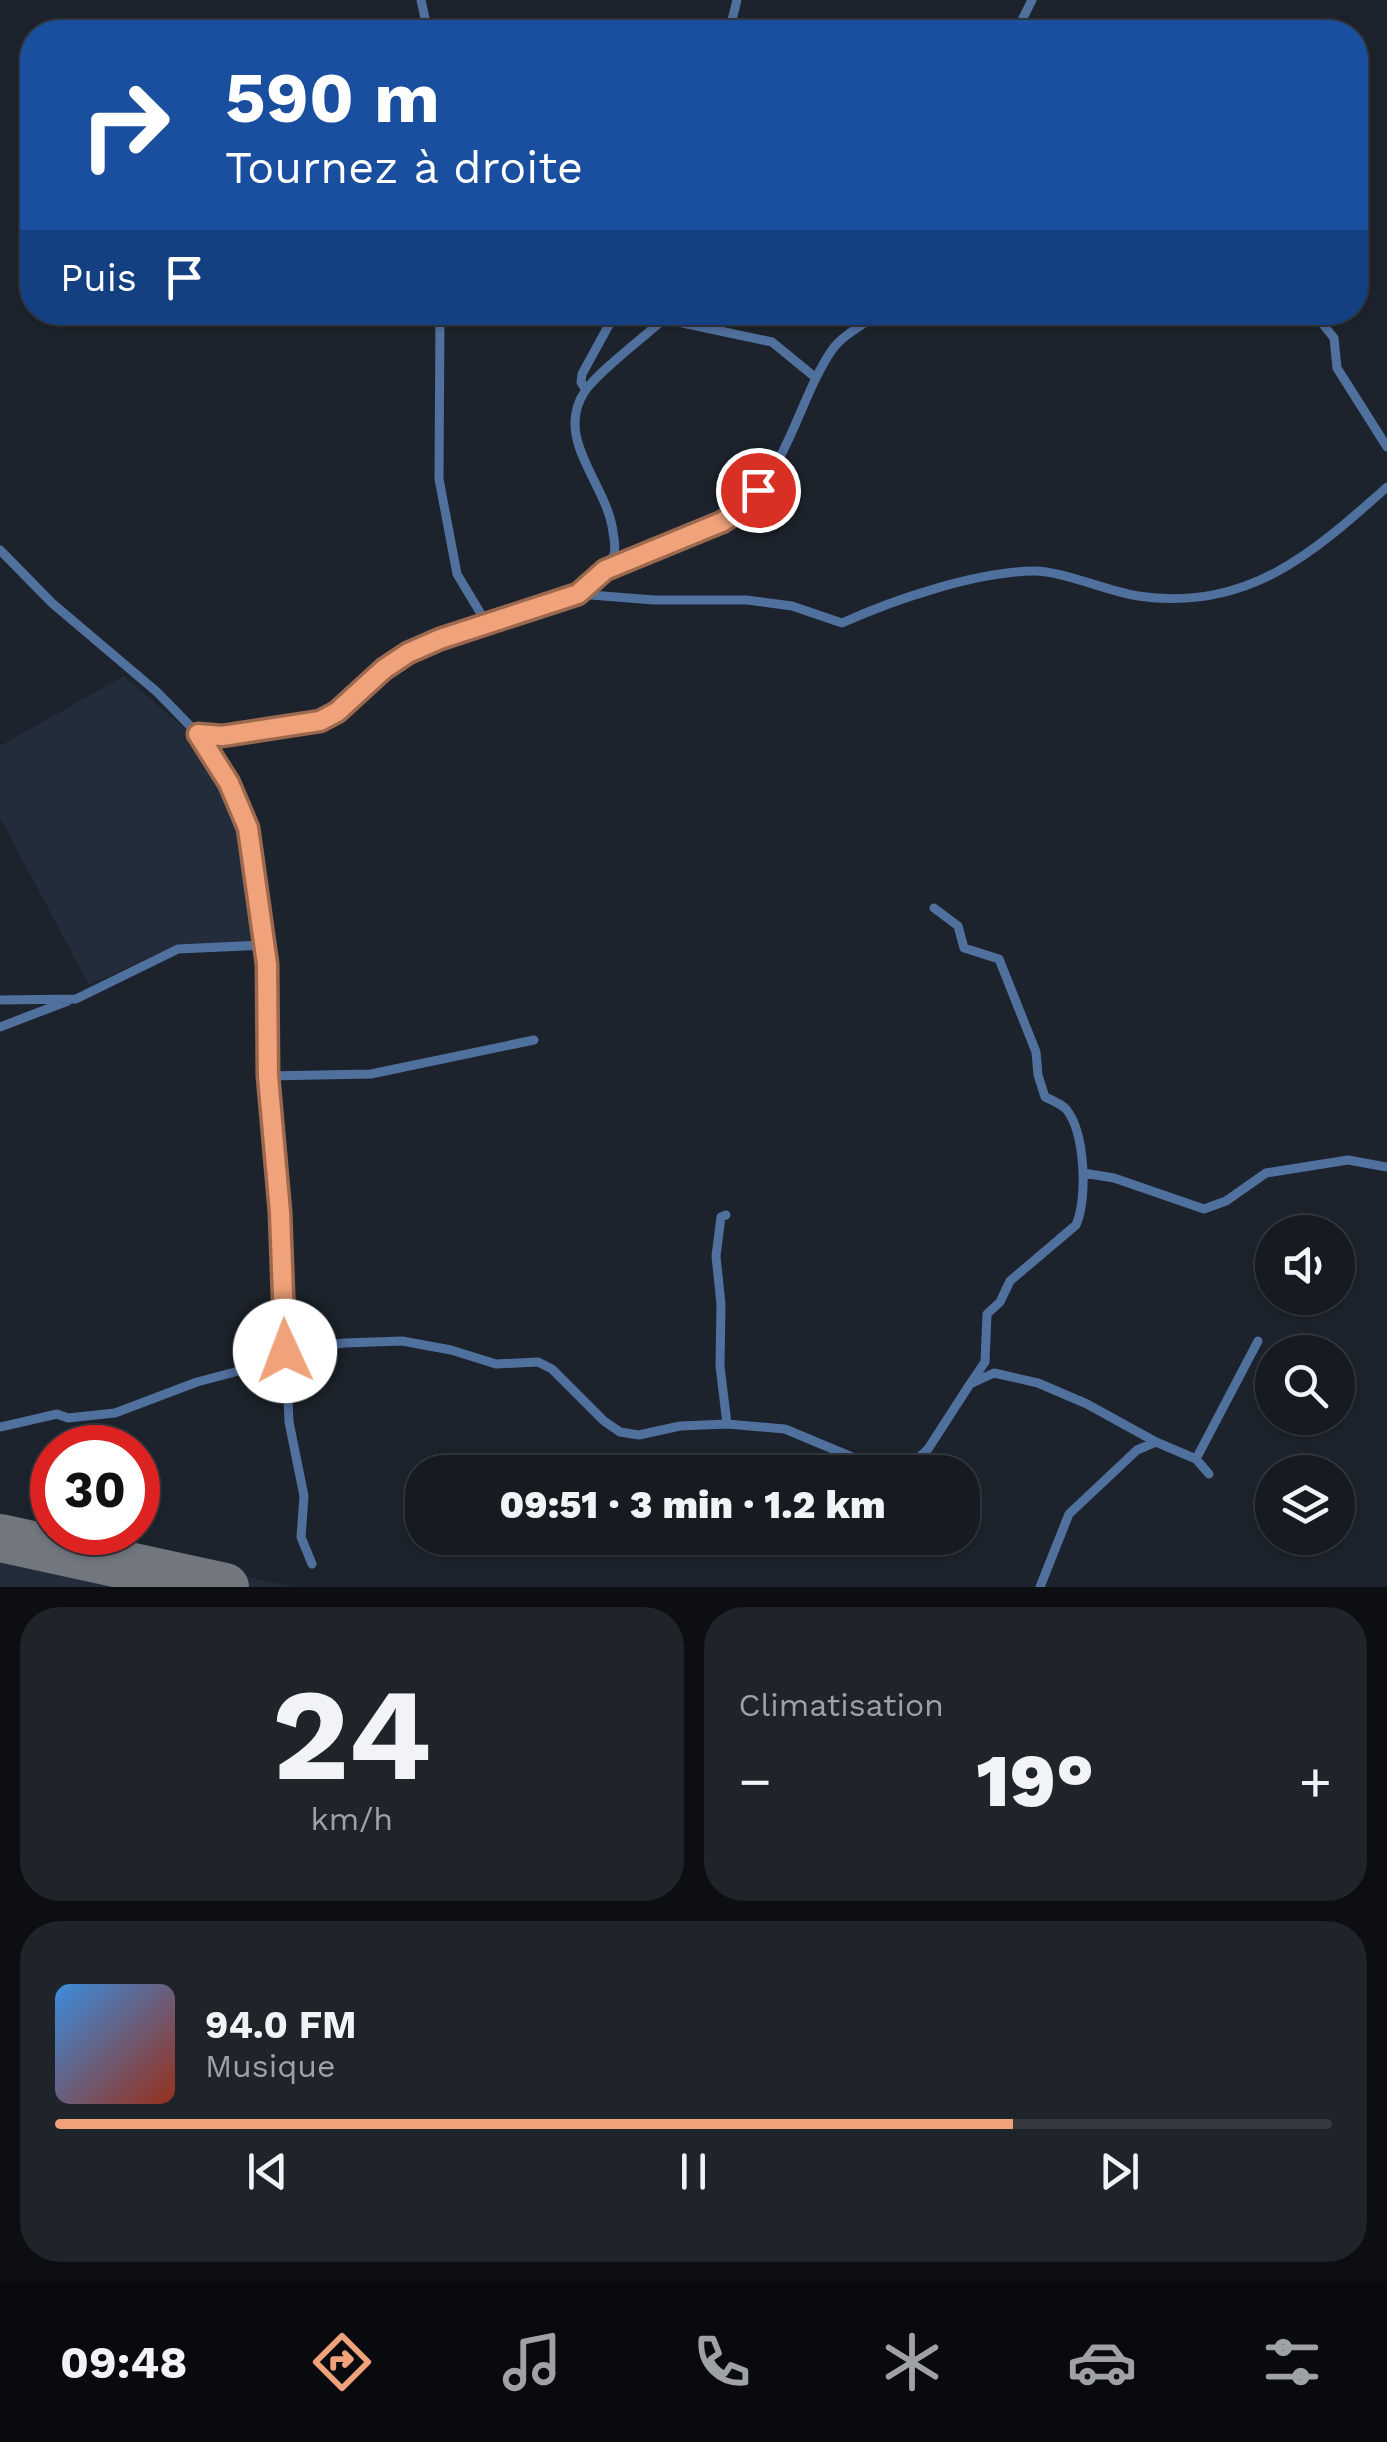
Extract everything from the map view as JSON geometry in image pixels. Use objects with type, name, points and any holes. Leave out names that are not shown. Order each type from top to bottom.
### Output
[{"type":"street","points":[[440,325],[440,479],[457,574],[487,624]]},
{"type":"street","points":[[586,390],[582,374],[609,325]]},
{"type":"street","points":[[578,594],[605,570],[616,552],[610,514],[576,443],[574,417],[586,390],[656,325]]},
{"type":"street","points":[[703,325],[772,342],[816,378]]},
{"type":"street","points":[[605,570],[722,522],[750,501],[792,434],[834,346],[863,325]]},
{"type":"street","points":[[1324,325],[1334,338],[1337,368],[1387,447]]},
{"type":"street","points":[[198,734],[222,736],[320,721],[337,712],[384,669],[408,653],[578,594],[654,600],[747,600],[792,606],[842,622],[891,601],[1016,572],[1039,571],[1094,587],[1154,598],[1228,592],[1280,572],[1323,544],[1387,487]]},
{"type":"street","points":[[0,550],[52,603],[157,692],[198,734],[229,783],[248,828],[267,964],[268,1076],[280,1212],[290,1422],[304,1496],[302,1537],[312,1564]]},
{"type":"street","points":[[922,1455],[986,1362],[987,1314],[1000,1302],[1010,1281],[1058,1242],[1080,1218],[1083,1173],[1078,1132],[1064,1108],[1046,1096],[1038,1075],[1036,1052],[999,958],[964,948],[958,926],[934,908]]},
{"type":"street","points":[[0,1026],[76,999],[178,948],[264,945]]},
{"type":"street","points":[[0,1000],[76,999]]},
{"type":"street","points":[[268,1076],[371,1074],[534,1040]]},
{"type":"street","points":[[1083,1173],[1114,1178],[1204,1209],[1226,1201],[1266,1173],[1348,1160],[1387,1168]]},
{"type":"street","points":[[726,1216],[720,1217],[716,1256],[721,1304],[720,1366],[727,1424]]},
{"type":"street","points":[[0,1426],[57,1414],[68,1418],[115,1413],[197,1382],[250,1368],[285,1347],[402,1341],[452,1350],[496,1364],[538,1362],[552,1370],[620,1432],[639,1435],[680,1426],[727,1424],[785,1428],[850,1455]]},
{"type":"street","points":[[1196,1459],[1255,1347]]},
{"type":"street","points":[[970,1384],[994,1373],[1038,1383],[1196,1459],[1209,1474]]},
{"type":"street","points":[[1137,1450],[1140,1433]]},
{"type":"street","points":[[1040,1587],[1069,1514],[1137,1450],[1156,1442]]},
{"type":"shaded area","points":[[124,676],[191,734],[239,813],[259,934],[247,942],[174,946],[89,985],[0,818],[0,746]]},
{"type":"shaded area","points":[[0,1520],[30,1527],[30,1555],[149,1555],[293,1587],[0,1587]]},
{"type":"runway","points":[[0,1538],[225,1587]]},
{"type":"route","points":[[285,1351],[280,1212],[268,1076],[267,964],[248,828],[229,783],[198,734],[222,736],[320,721],[337,712],[384,669],[408,653],[578,594],[605,570],[722,522],[758,490]]}]
